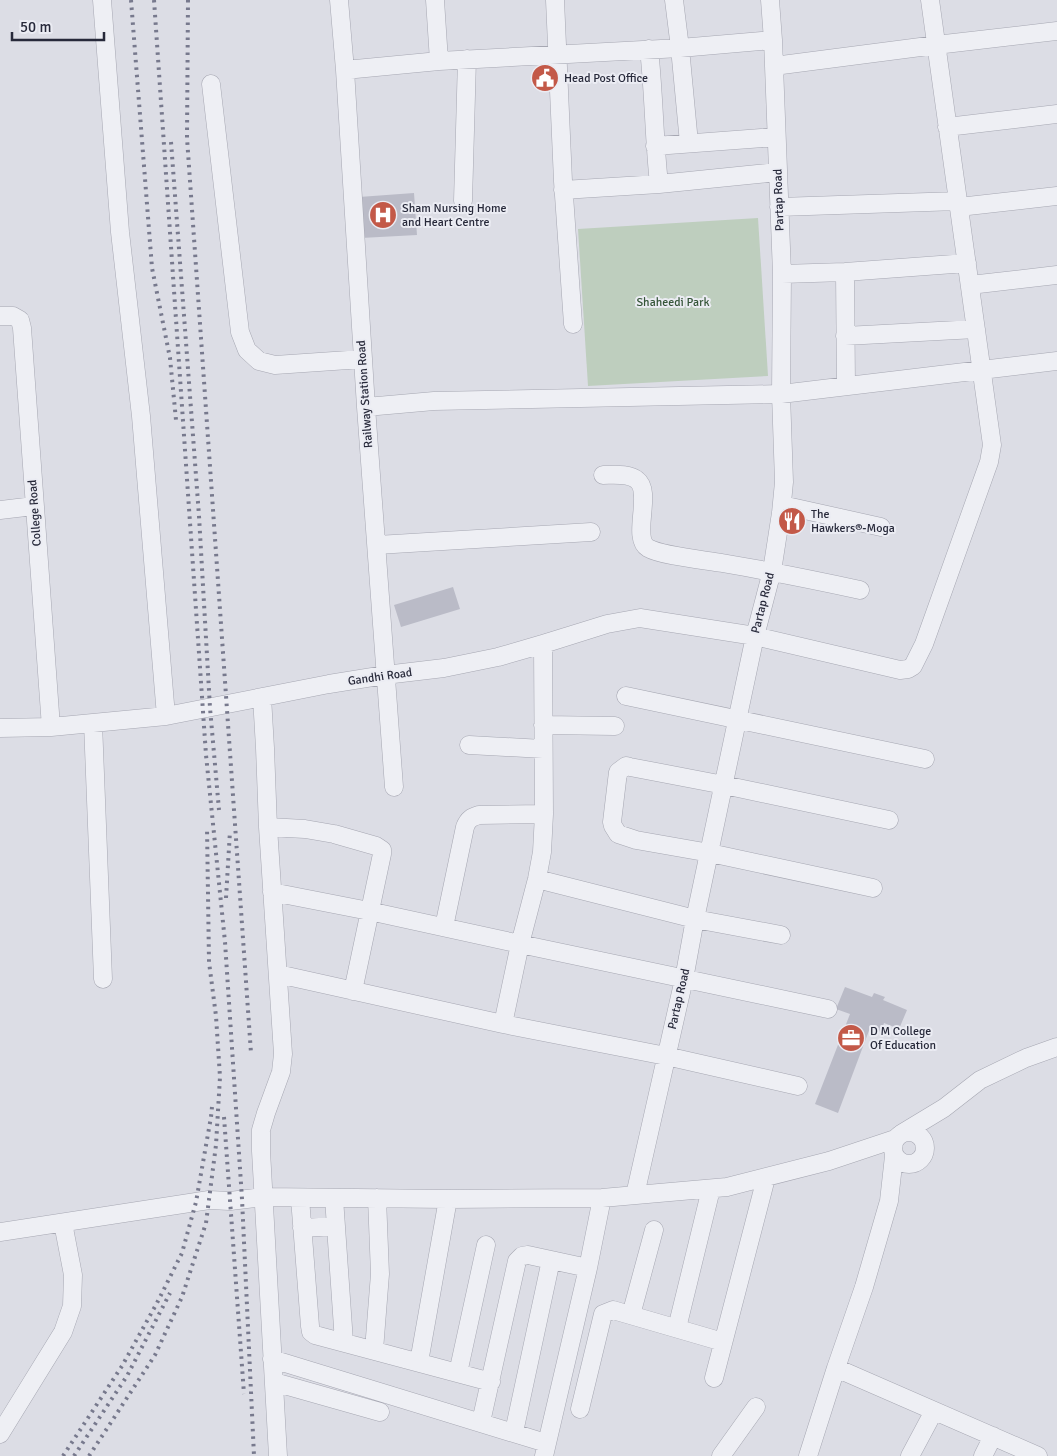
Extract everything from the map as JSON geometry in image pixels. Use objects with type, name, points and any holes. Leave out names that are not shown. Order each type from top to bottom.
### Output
[{"type":"street","points":[[102,0],[120,232],[141,416],[166,716]]},
{"type":"street","name":"Railway Station Road","points":[[339,0],[394,787]]},
{"type":"street","points":[[434,0],[439,61]]},
{"type":"street","points":[[555,0],[563,190],[573,324]]},
{"type":"street","points":[[674,0],[689,143]]},
{"type":"street","name":"Partap Road","points":[[635,1195],[684,979],[755,636],[772,571],[782,506],[784,482],[780,394],[782,274],[770,0]]},
{"type":"street","points":[[930,0],[982,370]]},
{"type":"street","points":[[774,66],[936,44],[1057,31]]},
{"type":"street","points":[[345,70],[467,59],[680,48],[773,40]]},
{"type":"street","points":[[649,49],[659,184]]},
{"type":"street","points":[[463,201],[467,59]]},
{"type":"street","points":[[211,84],[240,332],[247,350],[260,361],[275,365],[363,359]]},
{"type":"street","points":[[948,127],[1057,114]]},
{"type":"street","points":[[655,146],[776,137]]},
{"type":"street","points":[[563,190],[659,184],[778,172]]},
{"type":"street","points":[[779,207],[959,204],[1057,196]]},
{"type":"street","points":[[782,274],[967,264]]},
{"type":"street","points":[[845,272],[846,386]]},
{"type":"street","points":[[970,285],[1057,275]]},
{"type":"street","name":"College Road","points":[[0,316],[13,316],[20,320],[22,328],[51,727]]},
{"type":"street","points":[[845,336],[976,329]]},
{"type":"street","points":[[366,407],[434,401],[780,394],[1057,361]]},
{"type":"street","name":"Gandhi Road","points":[[0,728],[51,727],[166,716],[385,675],[444,668],[498,657],[608,624],[640,618],[755,636],[892,669],[908,669],[913,666],[924,644],[989,462],[992,445],[982,370]]},
{"type":"street","points":[[604,475],[628,476],[636,479],[640,484],[642,540],[650,549],[668,554],[772,571],[860,590]]},
{"type":"street","points":[[0,510],[34,506]]},
{"type":"street","points":[[782,506],[881,528]]},
{"type":"street","points":[[377,545],[591,532]]},
{"type":"street","points":[[504,1024],[520,944],[538,878],[542,852],[544,814],[543,644]]},
{"type":"street","points":[[626,696],[925,759]]},
{"type":"street","points":[[262,697],[268,827],[283,1054],[281,1072],[261,1130],[261,1151],[272,1360],[282,1455]]},
{"type":"street","points":[[93,723],[103,978]]},
{"type":"street","points":[[543,725],[615,726]]},
{"type":"street","points":[[468,745],[543,749]]},
{"type":"street","points":[[873,888],[710,853],[636,840],[618,834],[612,822],[618,772],[626,766],[889,820]]},
{"type":"street","points":[[444,927],[468,820],[479,815],[544,814]]},
{"type":"street","points":[[268,827],[305,829],[334,834],[380,848],[382,854],[353,991]]},
{"type":"street","points":[[538,878],[695,919],[781,935]]},
{"type":"street","points":[[272,892],[369,910],[828,1009]]},
{"type":"street","points":[[278,974],[504,1024],[666,1056],[798,1086]]},
{"type":"street","points":[[0,1232],[209,1200],[230,1201],[263,1197],[602,1198],[727,1187],[897,1143],[980,1080],[1026,1058],[1057,1047]]},
{"type":"street","points":[[889,1200],[921,1156],[944,1108]]},
{"type":"street","points":[[808,1456],[864,1286],[889,1200],[897,1143],[910,1132],[918,1135],[923,1141],[921,1156],[908,1165],[900,1162],[897,1143]]},
{"type":"street","points":[[714,1378],[766,1178]]},
{"type":"street","points":[[677,1328],[711,1189]]},
{"type":"street","points":[[300,1198],[311,1332],[315,1335],[491,1382]]},
{"type":"street","points":[[334,1198],[344,1342]]},
{"type":"street","points":[[374,1350],[380,1274],[377,1198]]},
{"type":"street","points":[[272,1360],[514,1432],[545,1449],[588,1268],[602,1198]]},
{"type":"street","points":[[419,1362],[448,1199]]},
{"type":"street","points":[[0,1434],[63,1332],[72,1306],[73,1275],[63,1223]]},
{"type":"street","points":[[302,1228],[336,1226]]},
{"type":"street","points":[[631,1315],[654,1230]]},
{"type":"street","points":[[458,1373],[486,1245]]},
{"type":"street","points":[[481,1422],[517,1260],[522,1256],[528,1255],[588,1268]]},
{"type":"street","points":[[514,1432],[551,1260]]},
{"type":"street","points":[[580,1409],[603,1314],[613,1310],[723,1342]]},
{"type":"street","points":[[836,1368],[1038,1456]]},
{"type":"street","points":[[274,1382],[380,1412]]},
{"type":"street","points":[[721,1456],[756,1406]]},
{"type":"street","points":[[910,1456],[934,1411]]},
{"type":"street","points":[[983,1456],[993,1436]]},
{"type":"green space","name":"Shaheedi Park","points":[[758,218],[768,376],[588,386],[578,229]]},
{"type":"building","points":[[555,67],[557,85],[537,88],[535,70]]},
{"type":"building","points":[[414,193],[417,235],[361,238],[359,197]]},
{"type":"building","points":[[453,587],[460,609],[401,627],[394,605]]},
{"type":"building","points":[[845,987],[872,997],[874,993],[885,997],[883,1000],[907,1010],[899,1029],[884,1023],[881,1032],[870,1028],[838,1113],[815,1104],[850,1014],[836,1009]]},
{"type":"railway","points":[[131,0],[152,268],[170,358],[176,420]]},
{"type":"railway","points":[[154,0],[206,755],[225,942],[242,1199],[254,1456]]},
{"type":"railway","points":[[188,0],[187,138],[251,1053]]},
{"type":"railway","points":[[171,142],[199,516],[210,708],[219,810]]},
{"type":"railway","points":[[89,1456],[155,1355],[182,1297],[206,1223],[216,1145],[220,1077],[216,1016],[209,962],[207,827]]},
{"type":"railway","points":[[226,898],[230,831]]},
{"type":"railway","points":[[63,1456],[122,1366],[182,1253],[196,1202],[212,1107]]},
{"type":"railway","points":[[224,1117],[244,1394]]},
{"type":"railway","points":[[74,1456],[127,1376],[170,1293]]},
{"type":"place","name":"Head Post Office","points":[[545,78]]},
{"type":"place","name":"Sham Nursing Home and Heart Centre","points":[[383,215]]},
{"type":"place","name":"The Hawkers®-Moga","points":[[792,521]]},
{"type":"place","name":"D M College Of Education","points":[[851,1038]]}]
